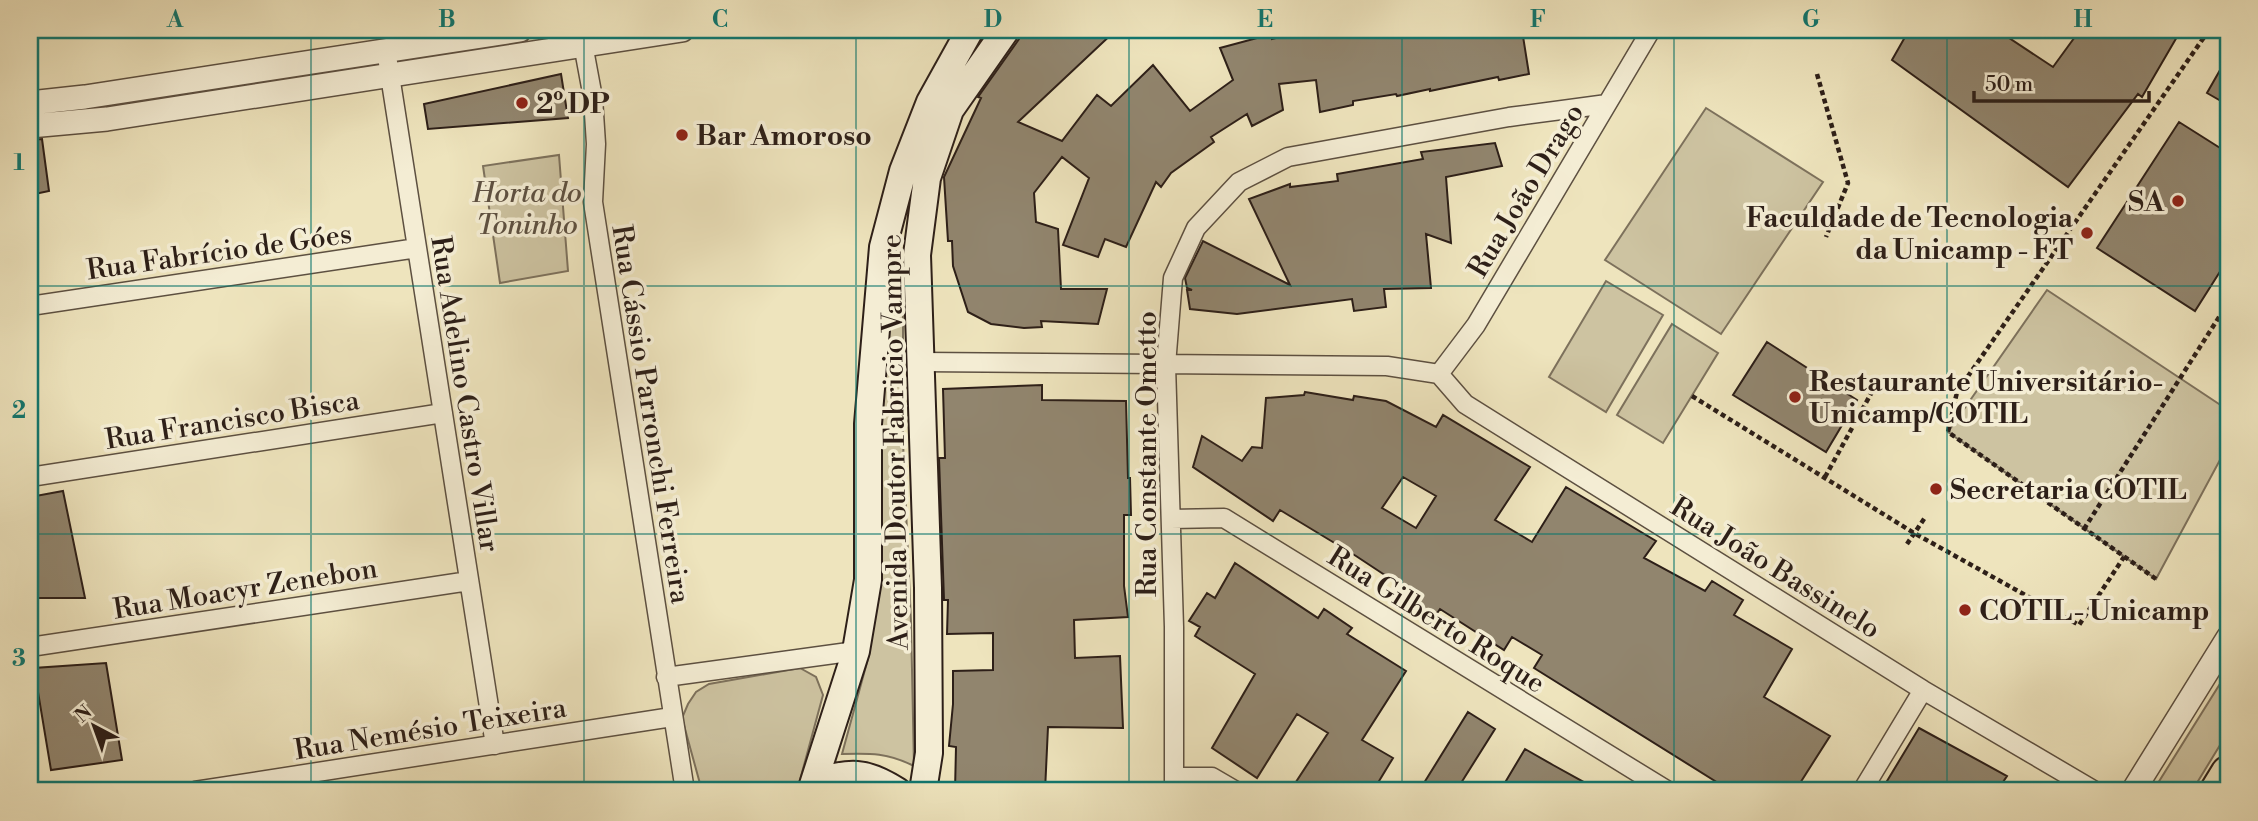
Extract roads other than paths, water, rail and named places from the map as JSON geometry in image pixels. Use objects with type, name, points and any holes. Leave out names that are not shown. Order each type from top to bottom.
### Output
[{"type":"highway","points":[[2217,791],[2228,773]]},
{"type":"main road","name":"Avenida Doutor Fabricio Vampre","points":[[813,787],[856,651],[868,580],[868,424],[883,247],[903,171],[930,102],[970,30]]},
{"type":"main road","name":"Avenida Doutor Fabricio Vampre","points":[[923,791],[929,754],[929,643],[917,255],[927,178],[950,110],[1006,30]]},
{"type":"main road","points":[[813,787],[845,774],[876,778],[897,791]]},
{"type":"street","points":[[30,103],[85,97],[520,30]]},
{"type":"street","points":[[30,126],[107,119],[682,30]]},
{"type":"street","name":"Rua João Drago","points":[[1439,374],[1476,325],[1651,30]]},
{"type":"street","name":"Rua Cássio Parronchi Ferreira","points":[[583,44],[593,98],[596,144],[593,202],[685,791]]},
{"type":"street","name":"Rua Adelino Castro Villar","points":[[387,50],[495,745]]},
{"type":"street","name":"Rua Constante Ometto","points":[[1175,784],[1166,365],[1173,278],[1196,228],[1239,182],[1288,157],[1509,117],[1607,104]]},
{"type":"street","name":"Rua Fabrício de Góes","points":[[30,306],[416,248]]},
{"type":"street","points":[[921,362],[1387,366],[1439,374]]},
{"type":"street","name":"Rua João Bassinelo","points":[[1439,374],[1465,404],[1923,690],[2095,791]]},
{"type":"street","name":"Rua Francisco Bisca","points":[[30,477],[443,413]]},
{"type":"street","name":"Rua Gilberto Roque","points":[[1171,519],[1224,518],[1668,791]]},
{"type":"street","name":"Rua Moacyr Zenebon","points":[[30,647],[469,581]]},
{"type":"street","points":[[2133,791],[2228,638]]},
{"type":"street","points":[[666,677],[856,651]]},
{"type":"street","points":[[1862,791],[1923,690]]},
{"type":"street","name":"Rua Nemésio Teixeira","points":[[195,791],[672,717]]},
{"type":"street","points":[[1175,784],[1212,777],[1236,791]]},
{"type":"place","name":"2º DP","points":[[522,103]]},
{"type":"place","name":"Bar Amoroso","points":[[682,135]]},
{"type":"place","name":"SA","points":[[2178,201]]},
{"type":"place","name":"Faculdade de Tecnologia da Unicamp - FT","points":[[2087,233]]},
{"type":"place","name":"Restaurante Universitário- Unicamp/COTIL","points":[[1795,397]]},
{"type":"place","name":"Secretaria COTIL","points":[[1936,489]]},
{"type":"place","name":"COTIL- Unicamp","points":[[1965,610]]},
{"type":"park label","name":"Horta do Toninho","points":[[527,208]]}]
